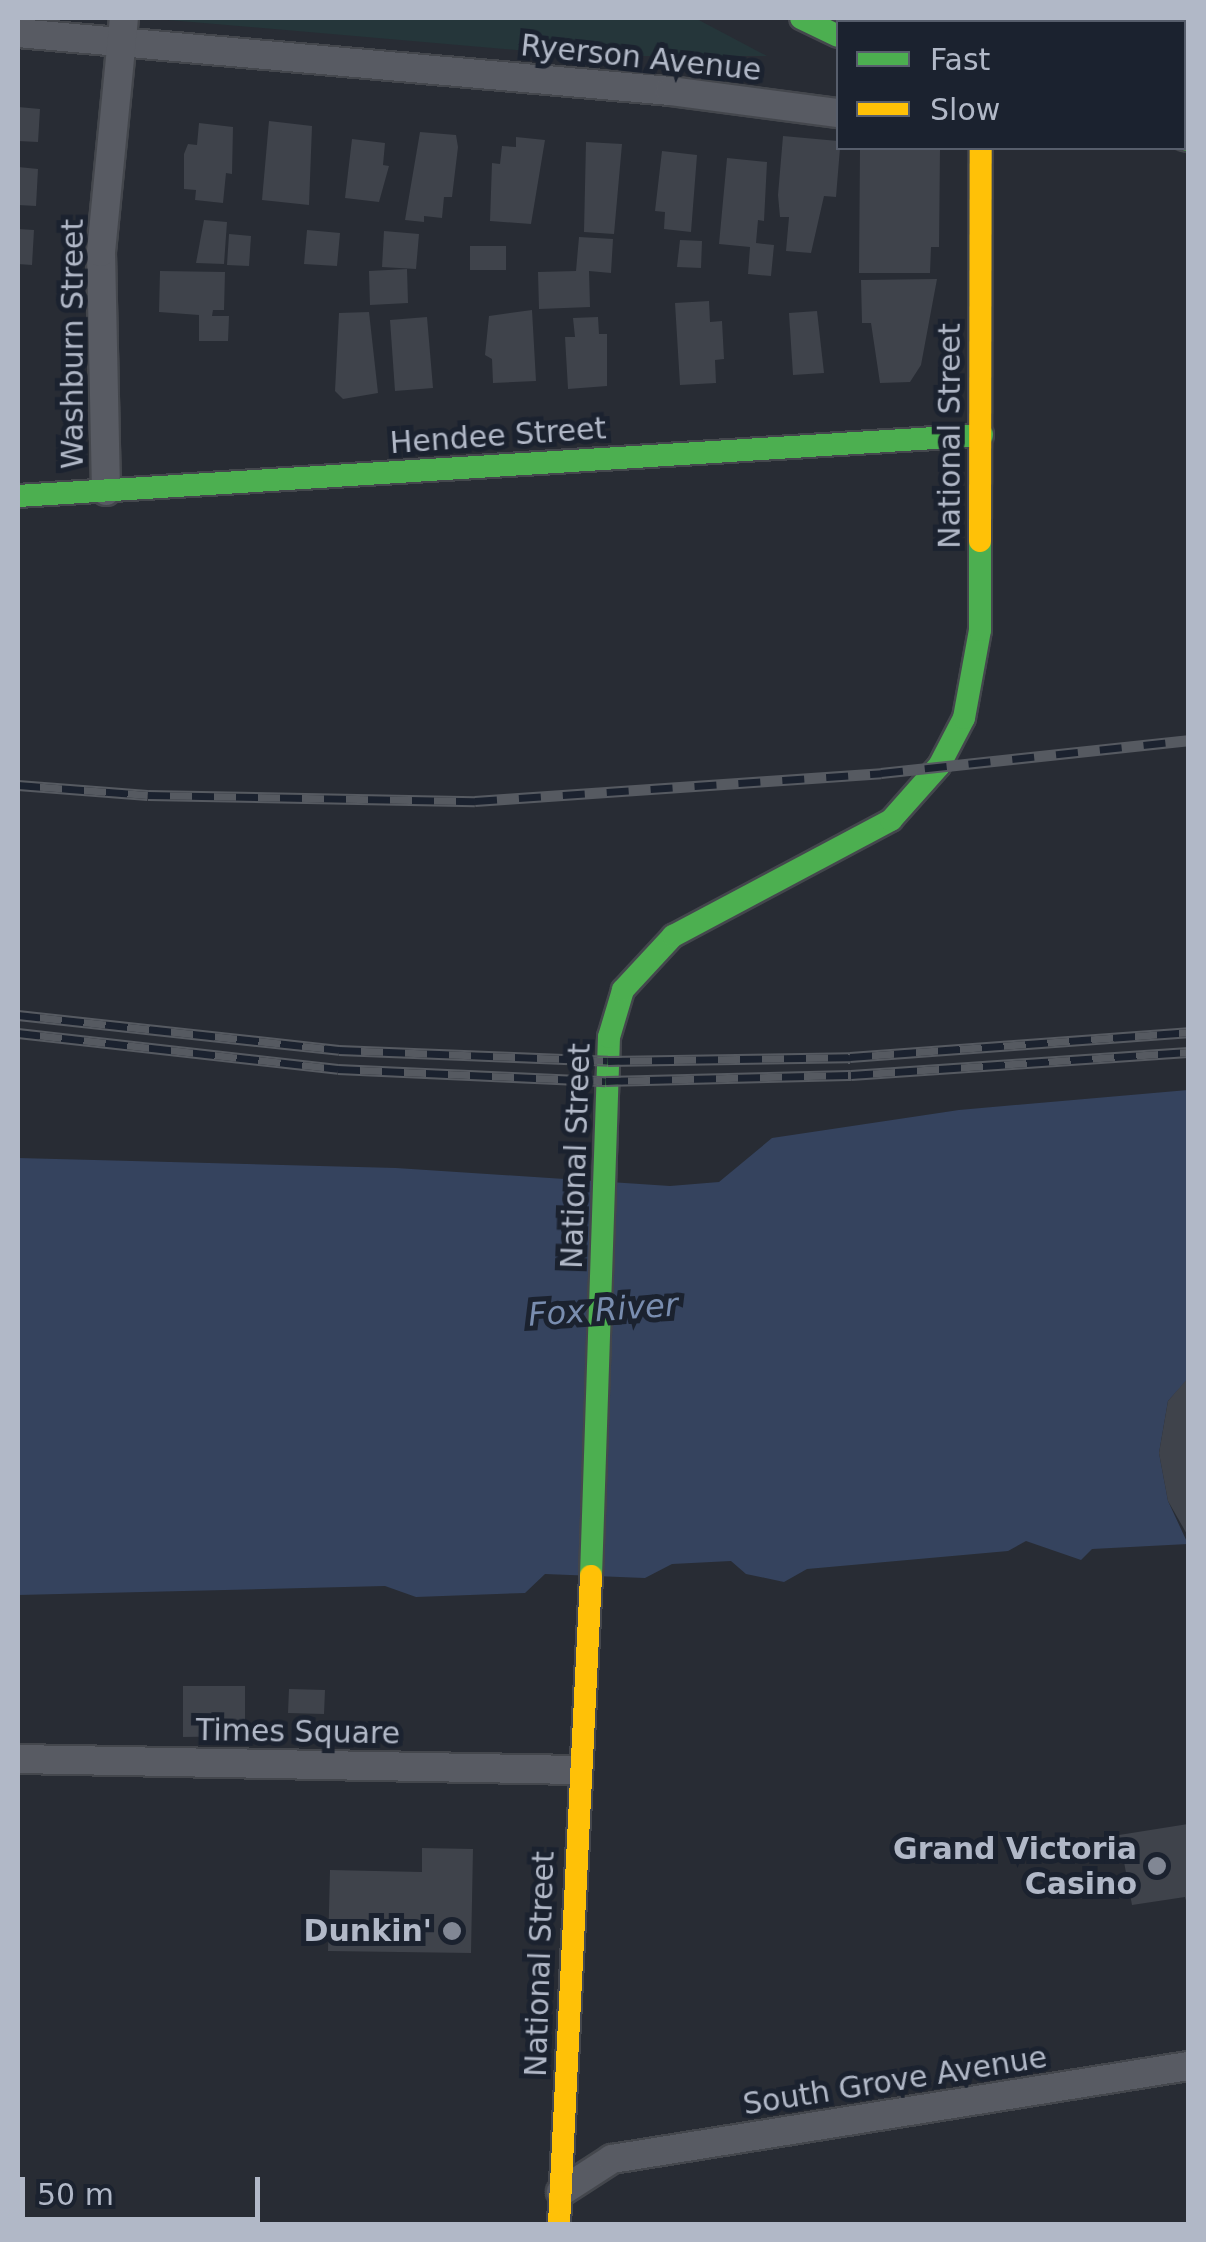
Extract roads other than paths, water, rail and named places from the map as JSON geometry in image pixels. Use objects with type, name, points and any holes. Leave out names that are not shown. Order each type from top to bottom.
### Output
[{"type":"street","points":[[802,18],[836,35]]},
{"type":"street","name":"Ryerson Avenue","points":[[18,33],[122,30],[836,112]]},
{"type":"street","name":"Washburn Street","points":[[106,491],[100,252],[122,30]]},
{"type":"street","name":"National Street","points":[[560,2224],[578,1770],[591,1589],[608,1036],[623,990],[647,958],[673,936],[892,820],[952,744],[972,688],[980,630],[981,150]]},
{"type":"street","name":"Hendee Street","points":[[18,496],[982,436]]},
{"type":"street","name":"Times Square","points":[[18,1759],[578,1770]]},
{"type":"street","name":"South Grove Avenue","points":[[561,2192],[612,2159],[1188,2066]]},
{"type":"street","name":"South Grove Avenue","points":[[562,2143],[612,2159]]},
{"type":"water","name":"Fox River","points":[[1188,1090],[1188,1379],[1168,1401],[1159,1453],[1168,1501],[1188,1544],[1092,1549],[1081,1560],[1026,1541],[1008,1551],[807,1569],[784,1582],[746,1574],[731,1561],[672,1564],[645,1578],[545,1574],[525,1593],[416,1597],[385,1586],[18,1595],[18,1158],[396,1168],[670,1186],[719,1182],[772,1138],[959,1110]]},
{"type":"railway","points":[[18,785],[148,795],[475,801],[881,773],[1188,740]]},
{"type":"railway","points":[[18,1015],[339,1050],[608,1061],[850,1057],[1188,1032]]},
{"type":"railway","points":[[18,1033],[338,1069],[606,1081],[851,1075],[1188,1052]]},
{"type":"place","name":"Grand Victoria Casino","points":[[1157,1866]]},
{"type":"place","name":"Dunkin'","points":[[452,1931]]}]
